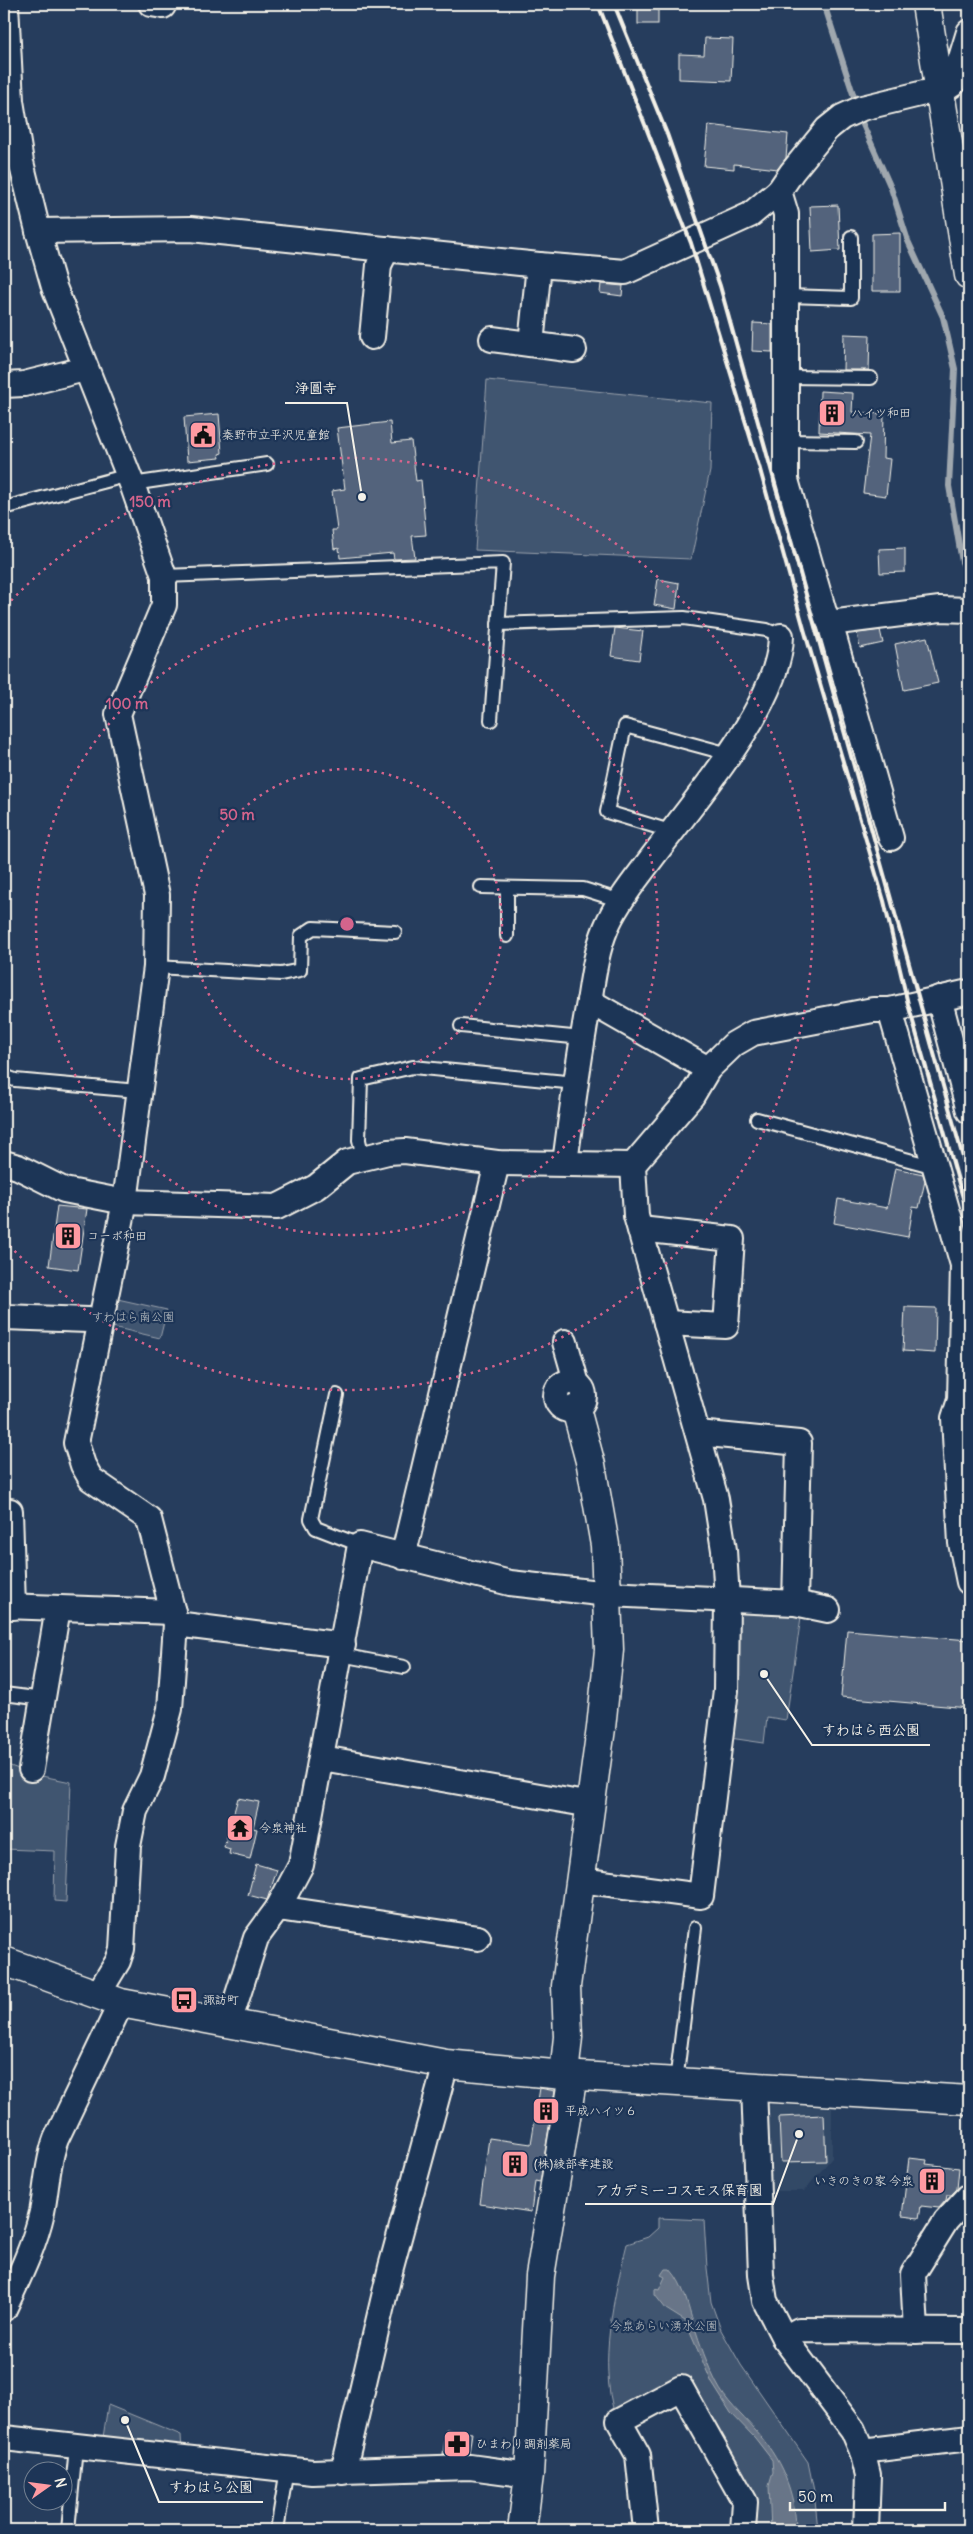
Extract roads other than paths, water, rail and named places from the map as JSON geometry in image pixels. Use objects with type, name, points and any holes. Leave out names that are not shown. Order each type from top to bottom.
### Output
[{"type":"street","points":[[4,2309],[30,2255],[42,2210],[49,2160],[109,1999],[122,1949],[128,1846],[135,1811],[152,1776],[170,1709],[175,1618],[149,1519],[91,1479],[83,1465],[76,1443],[124,1202],[156,967],[157,895],[118,714],[164,605],[164,576],[130,480],[84,369],[54,287],[38,231],[21,162],[11,101],[6,4]]},
{"type":"street","points":[[926,4],[969,275]]},
{"type":"street","points":[[38,231],[191,229],[539,265],[625,272],[750,215],[779,191],[827,129],[842,117],[862,108],[924,93],[941,92],[953,84],[969,32]]},
{"type":"street","points":[[779,191],[786,214],[786,480],[824,612],[830,623],[891,838]]},
{"type":"street","points":[[372,337],[379,265],[387,249]]},
{"type":"street","points":[[531,344],[539,265]]},
{"type":"street","points":[[492,339],[574,350]]},
{"type":"street","points":[[4,385],[24,384],[84,369]]},
{"type":"street","points":[[830,623],[940,610],[969,610]]},
{"type":"street","points":[[564,1163],[594,969],[604,934],[621,901],[670,831],[729,754],[770,686],[781,652],[781,636]]},
{"type":"street","points":[[580,1880],[701,1896],[726,1690],[727,1600],[724,1550],[716,1499],[640,1229],[634,1202],[633,1166],[692,1096],[708,1069],[734,1044],[753,1033],[873,1010],[890,1010],[969,992]]},
{"type":"street","points":[[939,998],[969,1111]]},
{"type":"street","points":[[589,1001],[708,1069]]},
{"type":"street","points":[[890,1010],[963,1265],[960,1400],[954,1418],[961,1544],[969,1582]]},
{"type":"street","points":[[4,1163],[18,1167],[64,1190],[124,1202],[277,1207],[292,1201],[316,1186],[347,1162],[388,1152],[405,1151],[497,1163],[633,1166]]},
{"type":"street","points":[[403,1557],[497,1163]]},
{"type":"street","points":[[640,1229],[732,1239],[726,1326],[666,1322]]},
{"type":"street","points":[[4,1317],[88,1320]]},
{"type":"street","points":[[522,2530],[529,2475],[540,2276],[568,2075],[566,1986],[591,1805],[609,1650],[605,1545],[596,1491],[565,1342]]},
{"type":"street","points":[[698,1433],[799,1442],[795,1603]]},
{"type":"street","points":[[4,1511],[10,1511],[9,1607],[58,1608],[175,1618],[342,1650]]},
{"type":"street","points":[[229,2023],[256,1938],[278,1908],[301,1864],[360,1545],[510,1583],[608,1594],[795,1603],[828,1610]]},
{"type":"street","points":[[31,1769],[58,1608]]},
{"type":"street","points":[[322,1758],[591,1805]]},
{"type":"street","points":[[278,1908],[478,1938]]},
{"type":"street","points":[[4,1961],[109,1999],[446,2064],[568,2075],[969,2100]]},
{"type":"street","points":[[343,2472],[391,2267],[446,2064]]},
{"type":"street","points":[[754,2086],[761,2275],[765,2301],[784,2338],[853,2430],[862,2450],[868,2475],[866,2530]]},
{"type":"street","points":[[916,2330],[913,2274],[946,2221],[969,2196]]},
{"type":"street","points":[[784,2338],[799,2330],[969,2331]]},
{"type":"street","points":[[646,2530],[638,2455],[619,2421],[681,2388],[745,2502],[743,2530]]},
{"type":"street","points":[[4,2438],[287,2469],[343,2472],[470,2468],[529,2475]]},
{"type":"street","points":[[862,2450],[969,2438]]},
{"type":"lane","points":[[787,296],[851,298],[851,236]]},
{"type":"lane","points":[[787,376],[871,378]]},
{"type":"lane","points":[[786,441],[856,442]]},
{"type":"lane","points":[[4,508],[130,480],[267,464]]},
{"type":"lane","points":[[164,576],[503,563],[490,720]]},
{"type":"lane","points":[[498,624],[684,618],[767,630],[781,636]]},
{"type":"lane","points":[[670,831],[607,812],[624,726],[729,754]]},
{"type":"lane","points":[[481,887],[583,890],[621,901]]},
{"type":"lane","points":[[507,888],[507,936]]},
{"type":"lane","points":[[156,967],[281,974],[300,970],[301,936],[314,928],[394,932]]},
{"type":"lane","points":[[461,1026],[582,1038]]},
{"type":"lane","points":[[363,1157],[359,1140],[356,1080],[413,1067],[576,1083]]},
{"type":"lane","points":[[4,1076],[15,1080],[138,1091]]},
{"type":"lane","points":[[757,1119],[935,1167]]},
{"type":"lane","points":[[337,1396],[311,1519],[316,1528],[360,1545]]},
{"type":"lane","points":[[342,1650],[404,1667]]},
{"type":"lane","points":[[4,1694],[42,1699]]},
{"type":"lane","points":[[676,2082],[695,1928]]},
{"type":"lane","points":[[68,2530],[76,2447]]},
{"type":"lane","points":[[276,2530],[287,2469]]},
{"type":"waterway","points":[[824,4],[856,103]]},
{"type":"waterway","points":[[860,118],[891,188],[908,241],[943,317],[948,338],[955,369],[949,486],[962,562],[969,576]]},
{"type":"railway","points":[[598,4],[691,243],[759,466],[804,629],[884,901],[908,1004],[969,1219]]},
{"type":"railway","points":[[614,4],[667,134],[720,286],[969,1179]]},
{"type":"place","name":"ハイツ和田","points":[[832,413]]},
{"type":"place","name":"秦野市立平沢児童館","points":[[203,435]]},
{"type":"place","name":"浄圓寺","points":[[362,497]]},
{"type":"place","name":"コーポ和田","points":[[68,1236]]},
{"type":"place","name":"すわはら西公園","points":[[764,1674]]},
{"type":"place","name":"今泉神社","points":[[240,1828]]},
{"type":"place","name":"諏訪町","points":[[184,2000]]},
{"type":"place","name":"平成ハイツ６","points":[[546,2111]]},
{"type":"place","name":"アカデミーコスモス保育園","points":[[799,2134]]},
{"type":"place","name":"(株)綾部孝建設","points":[[515,2164]]},
{"type":"place","name":"いきのきの家 今泉","points":[[932,2181]]},
{"type":"place","name":"すわはら公園","points":[[125,2420]]},
{"type":"place","name":"ひまわり調剤薬局","points":[[457,2444]]},
{"type":"park label","name":"すわはら南公園","points":[[133,1317]]},
{"type":"park label","name":"今泉あらい湧水公園","points":[[664,2326]]}]
